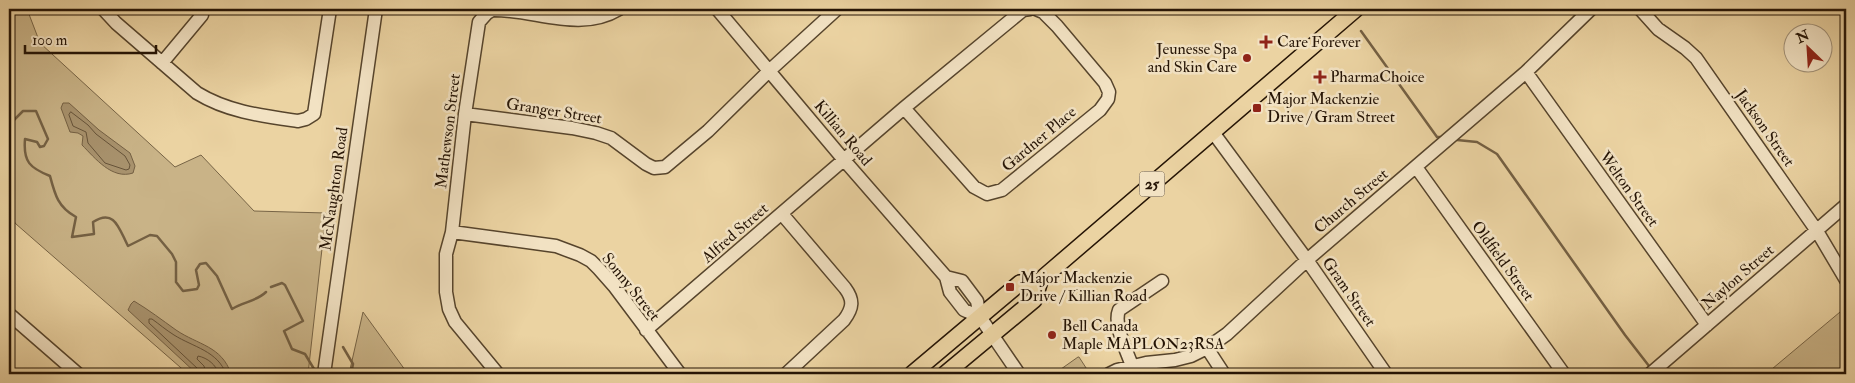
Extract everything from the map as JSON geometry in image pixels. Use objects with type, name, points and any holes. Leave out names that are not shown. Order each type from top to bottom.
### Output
[{"type":"main road","name":"25","points":[[945,374],[1034,300],[1040,281],[1356,9]]},
{"type":"main road","points":[[912,374],[1020,282],[1040,281]]},
{"type":"street","points":[[103,9],[116,23],[197,93],[219,105],[250,114],[298,121],[314,114],[330,9]]},
{"type":"street","name":"McNaughton Road","points":[[324,374],[376,9]]},
{"type":"street","name":"Mathewson Street","points":[[498,374],[459,329],[449,309],[445,274],[446,254],[452,232],[479,22],[486,13],[492,10],[552,18],[591,19],[619,9]]},
{"type":"street","name":"Killian Road","points":[[717,9],[844,160],[946,277],[962,281],[977,301],[980,316],[1019,374]]},
{"type":"street","points":[[769,71],[837,9]]},
{"type":"street","points":[[844,160],[1023,10],[1030,9]]},
{"type":"street","name":"Gardner Place","points":[[904,108],[974,187],[987,194],[995,194],[1002,190],[1100,110],[1108,99],[1109,92],[1102,79],[1057,26],[1043,12],[1036,9]]},
{"type":"street","name":"Church Street","points":[[1109,374],[1132,366],[1190,356],[1207,348],[1227,334],[1307,260],[1526,72],[1591,9]]},
{"type":"street","name":"Jackson Street","points":[[1640,9],[1658,29],[1696,58],[1817,231],[1846,280]]},
{"type":"street","points":[[162,63],[202,15]]},
{"type":"street","name":"Granger Street","points":[[466,114],[572,128],[604,136],[611,138],[646,164],[660,168],[671,163],[708,131],[769,71]]},
{"type":"street","name":"Welton Street","points":[[1526,72],[1707,325]]},
{"type":"street","name":"Gram Street","points":[[1212,131],[1307,260],[1386,374]]},
{"type":"street","name":"Alfred Street","points":[[646,330],[844,160]]},
{"type":"street","name":"Oldfield Street","points":[[1416,167],[1564,374]]},
{"type":"street","name":"Naylon Street","points":[[1650,374],[1846,205]]},
{"type":"street","points":[[782,214],[845,288],[852,300],[851,311],[844,320],[786,374]]},
{"type":"street","name":"Sonny Street","points":[[452,232],[556,246],[580,255],[591,262],[604,275],[680,374]]},
{"type":"street","points":[[1132,366],[1117,326],[1119,310],[1162,281]]},
{"type":"street","points":[[9,314],[78,374]]},
{"type":"street","points":[[1207,348],[1224,374]]},
{"type":"shaded area","points":[[9,9],[27,9],[40,43],[175,167],[201,155],[254,211],[326,213],[308,374],[188,374],[16,224],[9,215]]},
{"type":"shaded area","points":[[1846,307],[1846,374],[1766,374]]},
{"type":"shaded area","points":[[363,312],[408,374],[349,374]]},
{"type":"shaded area","points":[[1078,357],[1090,374],[1054,374]]},
{"type":"water","points":[[63,103],[69,103],[99,130],[130,153],[135,166],[133,173],[125,174],[111,171],[92,156],[82,145],[83,136],[70,132],[61,108]]},
{"type":"water","points":[[134,301],[176,330],[208,347],[222,357],[231,374],[197,374],[128,310]]},
{"type":"waterway","points":[[1361,31],[1437,137],[1440,137]]},
{"type":"waterway","points":[[9,63],[11,64],[9,79]]},
{"type":"waterway","points":[[9,122],[10,124],[23,111],[36,111],[48,139],[44,146],[40,147],[37,142],[25,139],[25,153],[33,167],[50,176],[61,205],[76,217],[72,237],[94,234],[93,222],[106,217],[115,222],[119,227],[128,246],[150,235],[157,236],[176,262],[176,282],[183,291],[197,289],[199,285],[196,270],[200,264],[206,263],[217,276],[232,309],[266,292]]},
{"type":"waterway","points":[[1457,140],[1477,142],[1497,154],[1649,366]]},
{"type":"waterway","points":[[271,287],[282,283],[285,285],[303,321],[284,331],[292,349],[305,354],[314,369]]},
{"type":"waterway","points":[[343,347],[353,364],[351,374]]},
{"type":"place","name":"Care Forever","points":[[1266,42]]},
{"type":"place","name":"Jeunesse Spa and Skin Care","points":[[1247,58]]},
{"type":"place","name":"PharmaChoice","points":[[1320,77]]},
{"type":"place","name":"Major Mackenzie Drive / Gram Street","points":[[1257,108]]},
{"type":"place","name":"Major Mackenzie Drive / Killian Road","points":[[1010,287]]},
{"type":"place","name":"Bell Canada Maple MAPLON23RSA","points":[[1052,335]]}]
